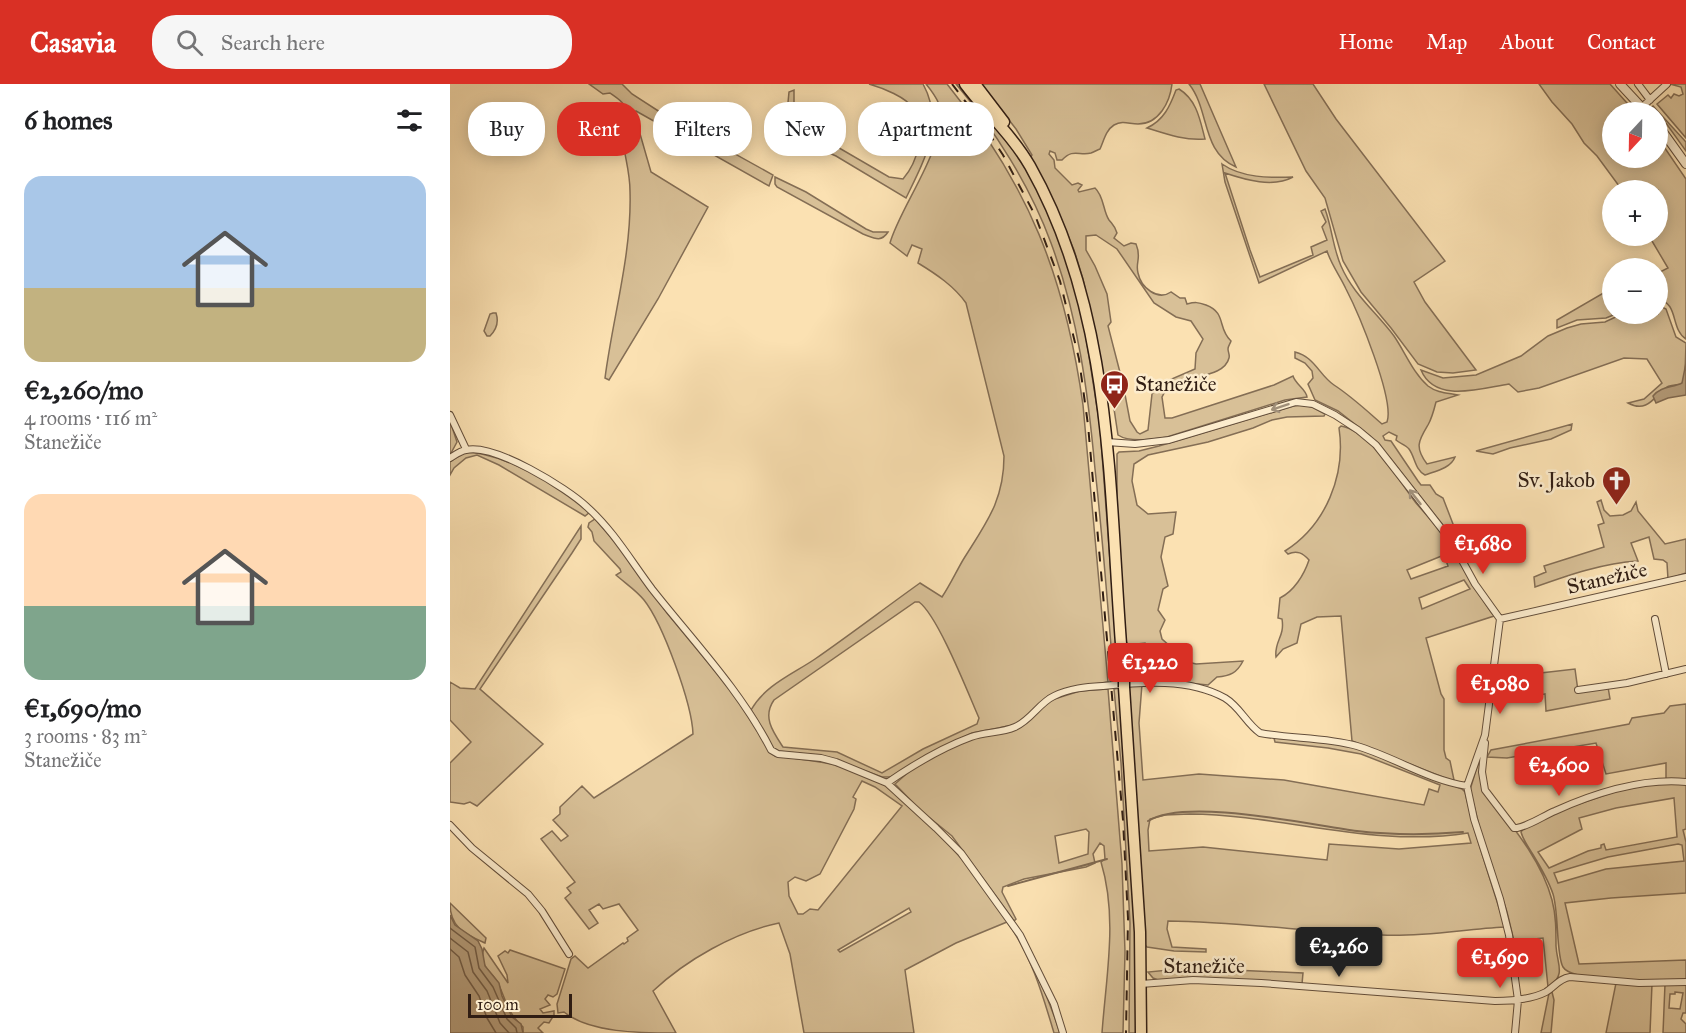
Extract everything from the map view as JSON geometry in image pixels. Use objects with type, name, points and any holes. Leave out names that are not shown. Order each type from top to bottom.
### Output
[{"type":"main road","points":[[965,84],[1011,136]]},
{"type":"main road","points":[[975,84],[1004,121],[1045,195],[1075,269],[1092,346],[1107,442],[1140,932],[1141,1033]]},
{"type":"street","points":[[1620,84],[1637,102]]},
{"type":"street","points":[[1638,84],[1650,100],[1667,84]]},
{"type":"street","points":[[1668,139],[1686,164]]},
{"type":"street","points":[[1107,442],[1135,444],[1169,440],[1296,402],[1313,404],[1335,415],[1358,430],[1376,446],[1452,542],[1475,584],[1500,619],[1485,735],[1482,782],[1490,798],[1514,828],[1523,827],[1555,811],[1611,791],[1659,781],[1686,782]]},
{"type":"street","points":[[450,415],[466,449]]},
{"type":"street","points":[[450,458],[466,449],[486,452],[533,471],[559,485],[590,508],[727,682],[771,750],[778,754],[821,758],[836,762],[887,783],[936,828],[961,853],[1011,921],[1047,988],[1063,1033]]},
{"type":"street","name":"Stanežiče","points":[[1500,619],[1686,577]]},
{"type":"street","points":[[1655,619],[1666,674]]},
{"type":"street","points":[[1578,690],[1627,683],[1686,669]]},
{"type":"street","points":[[887,783],[948,747],[974,736],[1017,726],[1053,696],[1079,688],[1148,682],[1181,685],[1223,697],[1237,708],[1260,733],[1339,741],[1376,752],[1448,783],[1467,786]]},
{"type":"street","points":[[1485,735],[1467,786],[1474,819],[1509,935],[1518,1000],[1515,1033]]},
{"type":"street","points":[[450,825],[472,848],[528,894],[542,911],[569,954]]},
{"type":"street","points":[[1518,1000],[1548,991],[1564,978],[1639,983],[1686,982]]},
{"type":"street","name":"Stanežiče","points":[[1141,984],[1194,980],[1238,981],[1483,1001],[1518,1000]]},
{"type":"shaded area","points":[[589,84],[622,84],[632,94],[653,108],[653,121],[641,114],[641,102],[621,102],[610,93],[603,94]]},
{"type":"shaded area","points":[[869,84],[923,84],[930,102],[907,102]]},
{"type":"shaded area","points":[[926,84],[947,84],[961,102],[938,102]]},
{"type":"shaded area","points":[[956,84],[961,84],[976,102],[970,102]]},
{"type":"shaded area","points":[[981,84],[1172,84],[1166,105],[1152,120],[1138,124],[1123,122],[1114,125],[1107,132],[1100,149],[1091,153],[1073,153],[1062,160],[1057,160],[1055,153],[1050,151],[1049,154],[1054,160],[1055,168],[1072,185],[1078,183],[1082,185],[1079,192],[1095,188],[1098,191],[1107,216],[1115,227],[1117,233],[1114,238],[1124,246],[1131,243],[1136,244],[1138,273],[1146,288],[1161,295],[1171,292],[1180,298],[1185,298],[1187,304],[1199,303],[1213,308],[1231,341],[1228,348],[1229,358],[1225,366],[1218,371],[1186,380],[1168,389],[1162,397],[1165,418],[1172,418],[1274,385],[1293,376],[1307,397],[1285,400],[1167,437],[1135,440],[1118,435],[1114,409],[1074,250],[1055,205],[1030,158],[1032,155],[1016,129]],"holes":[[[1096,235],[1117,249],[1154,303],[1176,317],[1191,321],[1203,339],[1196,353],[1195,369],[1160,384],[1152,394],[1148,430],[1140,434],[1130,421],[1108,326],[1111,322],[1107,294],[1086,250],[1086,236]]]},
{"type":"shaded area","points":[[1189,84],[1200,84],[1236,167],[1225,160],[1211,141],[1196,94]]},
{"type":"shaded area","points":[[1264,84],[1313,84],[1336,119],[1445,261],[1414,282],[1425,302],[1476,370],[1453,373],[1437,372],[1418,364],[1361,292],[1343,261],[1325,198],[1306,171]]},
{"type":"shaded area","points":[[1539,84],[1610,84],[1626,102],[1602,102],[1602,163],[1584,143],[1572,124]]},
{"type":"shaded area","points":[[1670,84],[1686,84],[1686,138],[1668,117],[1668,102],[1659,102],[1668,95],[1671,98],[1674,94],[1679,96],[1683,94],[1681,87]]},
{"type":"shaded area","points":[[1179,89],[1194,105],[1205,139],[1183,138],[1147,128],[1162,117],[1176,90]]},
{"type":"shaded area","points":[[794,90],[794,102],[788,102],[789,92]]},
{"type":"shaded area","points":[[1668,122],[1686,142],[1686,151],[1668,126]]},
{"type":"shaded area","points":[[994,123],[1033,180],[1066,254],[1085,331],[1100,427],[1119,682],[1114,682],[1089,411],[1075,326],[1051,243],[1033,201],[994,134]]},
{"type":"shaded area","points":[[641,137],[651,172],[708,207],[658,299],[609,380],[605,378],[625,262],[630,215],[630,184],[626,156],[641,156]]},
{"type":"shaded area","points":[[994,150],[1021,196],[1054,274],[1066,315],[1083,405],[1108,682],[1068,688],[1048,696],[1027,717],[1014,725],[972,733],[927,755],[891,777],[882,777],[824,756],[778,751],[773,748],[751,710],[772,687],[815,659],[920,583],[942,597],[986,523],[997,499],[1001,486],[1004,456],[966,303],[938,276],[918,263],[922,249],[912,245],[907,256],[890,243],[931,156],[994,156]],"holes":[[[915,602],[919,602],[927,610],[952,656],[979,718],[977,724],[923,749],[882,773],[837,752],[783,747],[770,724],[769,712],[774,700]]]},
{"type":"shaded area","points":[[846,152],[889,177],[903,179],[916,156],[925,156],[906,198],[836,156],[846,156]]},
{"type":"shaded area","points":[[1668,153],[1686,179],[1686,339],[1681,335],[1668,305],[1668,258],[1662,258],[1655,246],[1668,246],[1668,180],[1615,180],[1606,168],[1668,168]]},
{"type":"shaded area","points":[[716,156],[739,156],[773,175],[769,186]]},
{"type":"shaded area","points":[[1222,164],[1247,175],[1293,177],[1268,182],[1225,173],[1260,277],[1313,255],[1311,247],[1327,240],[1322,227],[1326,222],[1321,211],[1325,209],[1338,259],[1352,285],[1394,336],[1423,381],[1435,390],[1458,395],[1436,402],[1431,420],[1419,444],[1420,453],[1427,464],[1455,457],[1447,466],[1425,475],[1419,470],[1409,449],[1396,440],[1397,436],[1389,432],[1383,436],[1385,440],[1391,441],[1421,485],[1430,485],[1436,494],[1443,498],[1453,524],[1446,529],[1370,436],[1338,411],[1315,400],[1308,384],[1313,378],[1312,371],[1305,363],[1295,358],[1295,352],[1302,354],[1312,362],[1329,381],[1382,424],[1387,422],[1386,395],[1374,356],[1352,300],[1327,251],[1259,283],[1225,182]]},
{"type":"shaded area","points":[[775,177],[806,192],[866,229],[873,232],[888,232],[880,239],[863,234],[777,187]]},
{"type":"shaded area","points":[[1602,294],[1602,318],[1577,320],[1557,328],[1557,320]]},
{"type":"shaded area","points":[[496,313],[496,326],[490,336],[487,336],[484,331],[490,314]]},
{"type":"shaded area","points":[[1668,315],[1676,337],[1686,343],[1685,375],[1682,384],[1667,387],[1646,405],[1635,406],[1628,403],[1644,399],[1662,383],[1647,359],[1624,358],[1539,388],[1518,392],[1509,384],[1473,390],[1448,390],[1428,381],[1421,370],[1443,378],[1476,375],[1521,356],[1548,336],[1581,324],[1668,324]]},
{"type":"shaded area","points":[[1302,405],[1325,414],[1324,416],[1287,417],[1272,420],[1208,442],[1148,455],[1134,464],[1132,481],[1137,505],[1148,514],[1176,512],[1173,534],[1165,537],[1161,557],[1168,586],[1163,589],[1158,610],[1165,620],[1160,631],[1162,639],[1188,662],[1196,664],[1243,661],[1233,673],[1217,677],[1208,685],[1158,680],[1129,681],[1129,662],[1132,659],[1146,657],[1145,643],[1128,645],[1126,641],[1117,527],[1117,454],[1159,446]]},
{"type":"shaded area","points":[[450,421],[457,442],[450,455]]},
{"type":"shaded area","points":[[1572,424],[1571,430],[1551,439],[1493,454],[1476,451]]},
{"type":"shaded area","points":[[1341,426],[1352,430],[1374,447],[1454,549],[1494,616],[1426,638],[1444,699],[1444,750],[1446,758],[1450,761],[1454,780],[1352,741],[1341,616],[1317,617],[1301,624],[1297,643],[1283,649],[1276,657],[1283,625],[1282,619],[1278,618],[1280,598],[1298,582],[1309,560],[1300,553],[1288,554],[1285,551],[1312,527],[1330,497],[1339,463],[1339,428]],"holes":[[[1444,555],[1448,566],[1411,579],[1407,570]],[[1464,580],[1470,589],[1422,609],[1419,598]]]},
{"type":"shaded area","points":[[465,452],[503,460],[530,472],[564,491],[590,512],[585,516],[499,465],[477,455],[466,458],[454,468],[450,475],[450,462]]},
{"type":"shaded area","points":[[1601,500],[1604,510],[1610,516],[1623,515],[1631,511],[1636,502],[1638,511],[1665,544],[1686,539],[1686,573],[1668,579],[1667,563],[1654,559],[1649,537],[1631,543],[1638,561],[1599,567],[1535,587],[1534,577],[1546,572],[1544,566],[1604,547],[1598,525],[1604,523],[1597,502]]},
{"type":"shaded area","points":[[595,519],[622,550],[667,613],[725,683],[771,753],[775,756],[843,767],[886,786],[940,835],[963,860],[1003,914],[1015,933],[1007,922],[956,943],[905,970],[914,1033],[804,1033],[790,954],[779,923],[728,940],[696,958],[653,991],[676,1033],[632,1032],[601,1028],[575,1019],[564,1012],[558,1013],[557,1004],[571,959],[575,956],[588,968],[628,941],[627,938],[638,930],[619,904],[603,909],[599,904],[589,910],[598,923],[589,929],[565,898],[571,893],[567,888],[575,882],[541,839],[552,831],[561,841],[568,836],[553,820],[560,814],[560,807],[582,786],[594,798],[693,734],[688,704],[660,627],[644,600],[616,575],[621,572],[620,569],[594,541],[588,527],[589,523]],"holes":[[[862,781],[875,787],[902,806],[818,910],[810,909],[803,914],[798,914],[789,896],[788,882],[795,877],[806,881],[820,874],[854,809],[856,799],[853,797]],[[909,908],[911,912],[840,952],[838,950]]]},
{"type":"shaded area","points":[[581,526],[581,539],[480,689],[543,744],[477,806],[470,802],[464,804],[450,802],[450,763],[471,742],[450,720],[450,682],[460,688],[475,689]]},
{"type":"shaded area","points":[[1575,669],[1578,691],[1608,687],[1610,699],[1546,711],[1545,694],[1535,696],[1532,674]]},
{"type":"shaded area","points":[[1142,684],[1139,723],[1143,780],[1199,774],[1284,780],[1424,805],[1429,789],[1438,792],[1440,785],[1361,754],[1275,742],[1274,738],[1328,742],[1357,748],[1462,789],[1465,792],[1505,927],[1398,935],[1168,921],[1167,929],[1172,947],[1206,949],[1206,952],[1147,947],[1145,945],[1129,687]],"holes":[[[1165,815],[1225,816],[1363,834],[1433,837],[1468,833],[1471,843],[1399,849],[1329,844],[1327,860],[1203,847],[1149,851],[1150,819]]]},
{"type":"shaded area","points":[[1119,688],[1135,923],[1137,1033],[1129,1033],[1130,923],[1121,763],[1114,689]]},
{"type":"shaded area","points":[[1108,689],[1122,864],[1125,952],[1123,1033],[1102,1033],[1110,926],[1109,904],[1101,862],[1105,859],[1104,846],[1100,843],[1093,854],[1095,863],[1086,867],[1024,879],[1003,887],[1002,892],[1016,919],[1014,921],[952,836],[920,810],[895,784],[912,769],[948,749],[973,738],[1005,733],[1051,700],[1080,691]],"holes":[[[1086,829],[1089,832],[1088,854],[1059,863],[1055,836]]]},
{"type":"shaded area","points":[[1686,704],[1686,780],[1666,779],[1666,763],[1606,774],[1596,743],[1507,758],[1487,757],[1491,750],[1629,724],[1632,718],[1664,713],[1670,706]]},
{"type":"shaded area","points":[[1482,750],[1480,775],[1482,787],[1532,855],[1547,884],[1552,900],[1559,973],[1550,988],[1548,987],[1543,938],[1514,941],[1481,833],[1470,790]]},
{"type":"shaded area","points":[[1659,783],[1686,783],[1686,829],[1683,830],[1686,842],[1686,893],[1565,903],[1579,964],[1686,960],[1686,980],[1601,979],[1570,972],[1563,967],[1558,944],[1553,894],[1521,832],[1570,807],[1617,791]],"holes":[[[1674,798],[1677,837],[1606,850],[1604,844],[1601,848],[1588,851],[1549,868],[1538,852],[1582,829],[1579,818],[1616,808]],[[1682,845],[1684,861],[1606,869],[1558,883],[1554,873],[1608,857]]]},
{"type":"shaded area","points":[[450,903],[486,938],[485,943],[460,929],[453,919]]},
{"type":"shaded area","points":[[1016,936],[1020,942],[1035,971],[1060,1033],[1054,1033],[1023,948]]},
{"type":"shaded area","points":[[484,948],[508,983],[507,975],[498,956],[505,951],[508,953],[510,950],[565,969],[557,994],[553,997],[548,995],[545,999],[550,1005],[540,1009],[543,1013],[554,1011],[549,1023],[544,1022],[538,1028],[543,1033],[523,1033],[523,1027],[511,1013],[497,980],[484,965],[482,955]]},
{"type":"shaded area","points":[[1189,968],[1303,973],[1302,984],[1158,980],[1148,972]]},
{"type":"shaded area","points":[[1616,983],[1652,984],[1650,1033],[1606,1033]]},
{"type":"shaded area","points":[[1686,983],[1686,1013],[1683,1013],[1681,1019],[1686,1024],[1686,1033],[1663,1033],[1665,984]],"holes":[[[1683,993],[1680,1009],[1669,1008],[1670,994]]]},
{"type":"shaded area","points":[[1552,992],[1554,1000],[1551,1033],[1541,1033],[1549,993]]},
{"type":"water","points":[[1686,363],[1686,395],[1656,403],[1653,396],[1656,393],[1682,383]]},
{"type":"water","points":[[450,915],[455,925],[478,941],[485,966],[499,983],[502,996],[512,1017],[521,1024],[523,1033],[450,1033]]},
{"type":"waterway","points":[[1148,821],[1166,814],[1218,812],[1357,831],[1410,834],[1463,832]]},
{"type":"waterway","points":[[1008,886],[1107,859]]},
{"type":"railway","points":[[952,84],[1003,155],[1035,215],[1060,281],[1079,359],[1088,425],[1123,820],[1128,918],[1126,1033]]},
{"type":"place","name":"Stanežiče","points":[[1114,410]]},
{"type":"place","name":"Sv. Jakob","points":[[1616,506]]}]
